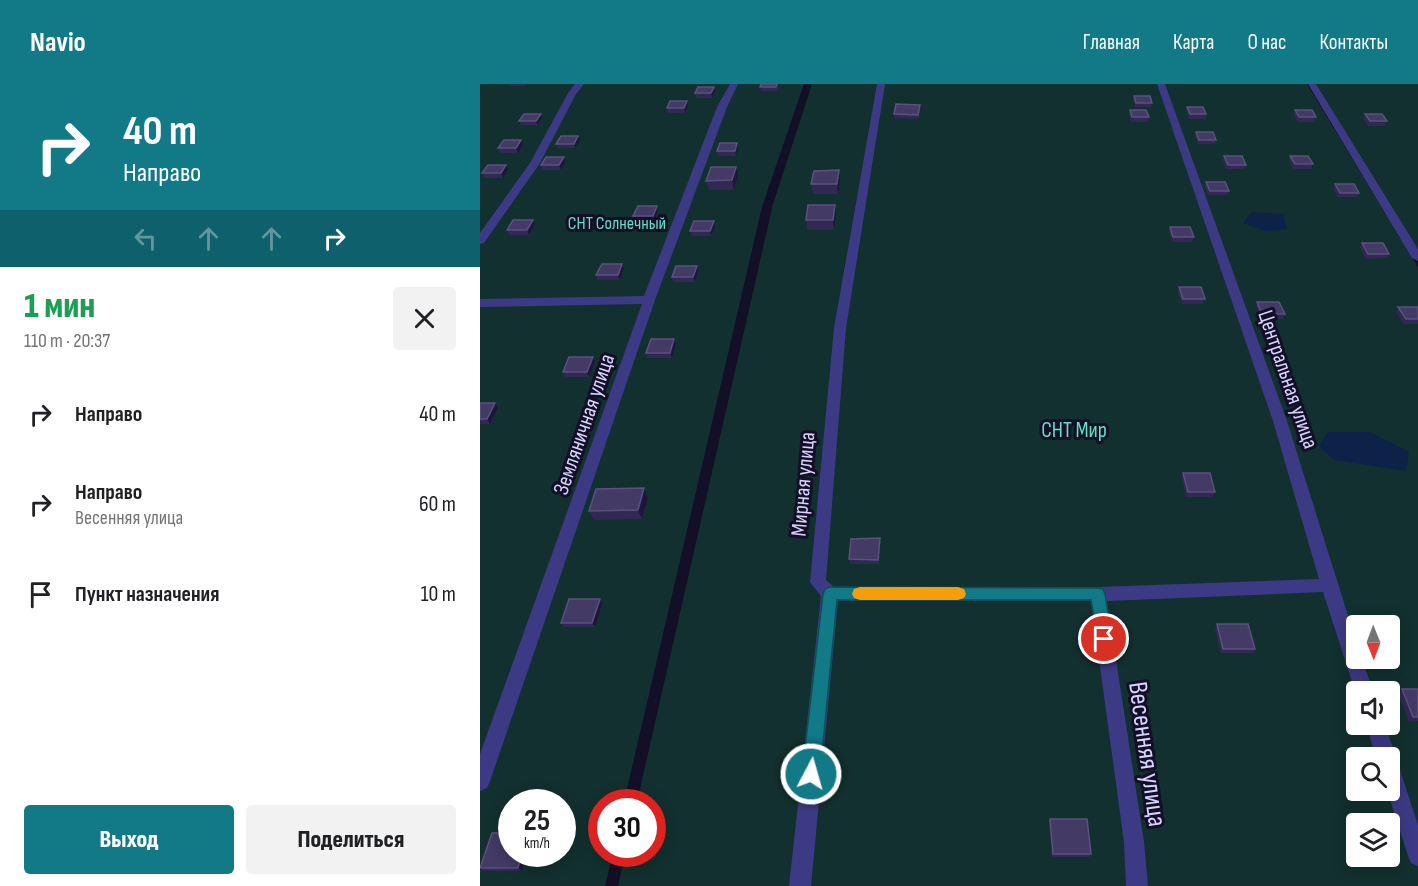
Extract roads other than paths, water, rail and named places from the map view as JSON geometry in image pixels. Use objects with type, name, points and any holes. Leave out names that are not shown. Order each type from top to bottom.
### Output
[{"type":"street","points":[[480,242],[535,163],[572,93],[580,84]]},
{"type":"street","name":"Земляничная улица","points":[[480,782],[649,300],[722,106],[734,84]]},
{"type":"street","name":"Мирная улица","points":[[800,886],[830,594],[818,582],[840,328],[881,84]]},
{"type":"street","name":"Центральная улица","points":[[1161,84],[1280,421],[1360,681]]},
{"type":"street","points":[[1312,84],[1418,258]]},
{"type":"street","points":[[480,303],[649,300]]},
{"type":"street","points":[[830,594],[1098,594],[1329,585]]},
{"type":"street","name":"Весенняя улица","points":[[1098,594],[1134,842],[1137,886]]},
{"type":"street","points":[[1400,801],[1418,856]]},
{"type":"water","points":[[1252,212],[1283,214],[1287,229],[1265,231],[1243,223]]},
{"type":"water","points":[[1328,432],[1370,432],[1409,452],[1406,471],[1334,460],[1319,446]]},
{"type":"park label","name":"СНТ Солнечный","points":[[617,223]]},
{"type":"park label","name":"СНТ Мир","points":[[1074,429]]}]
